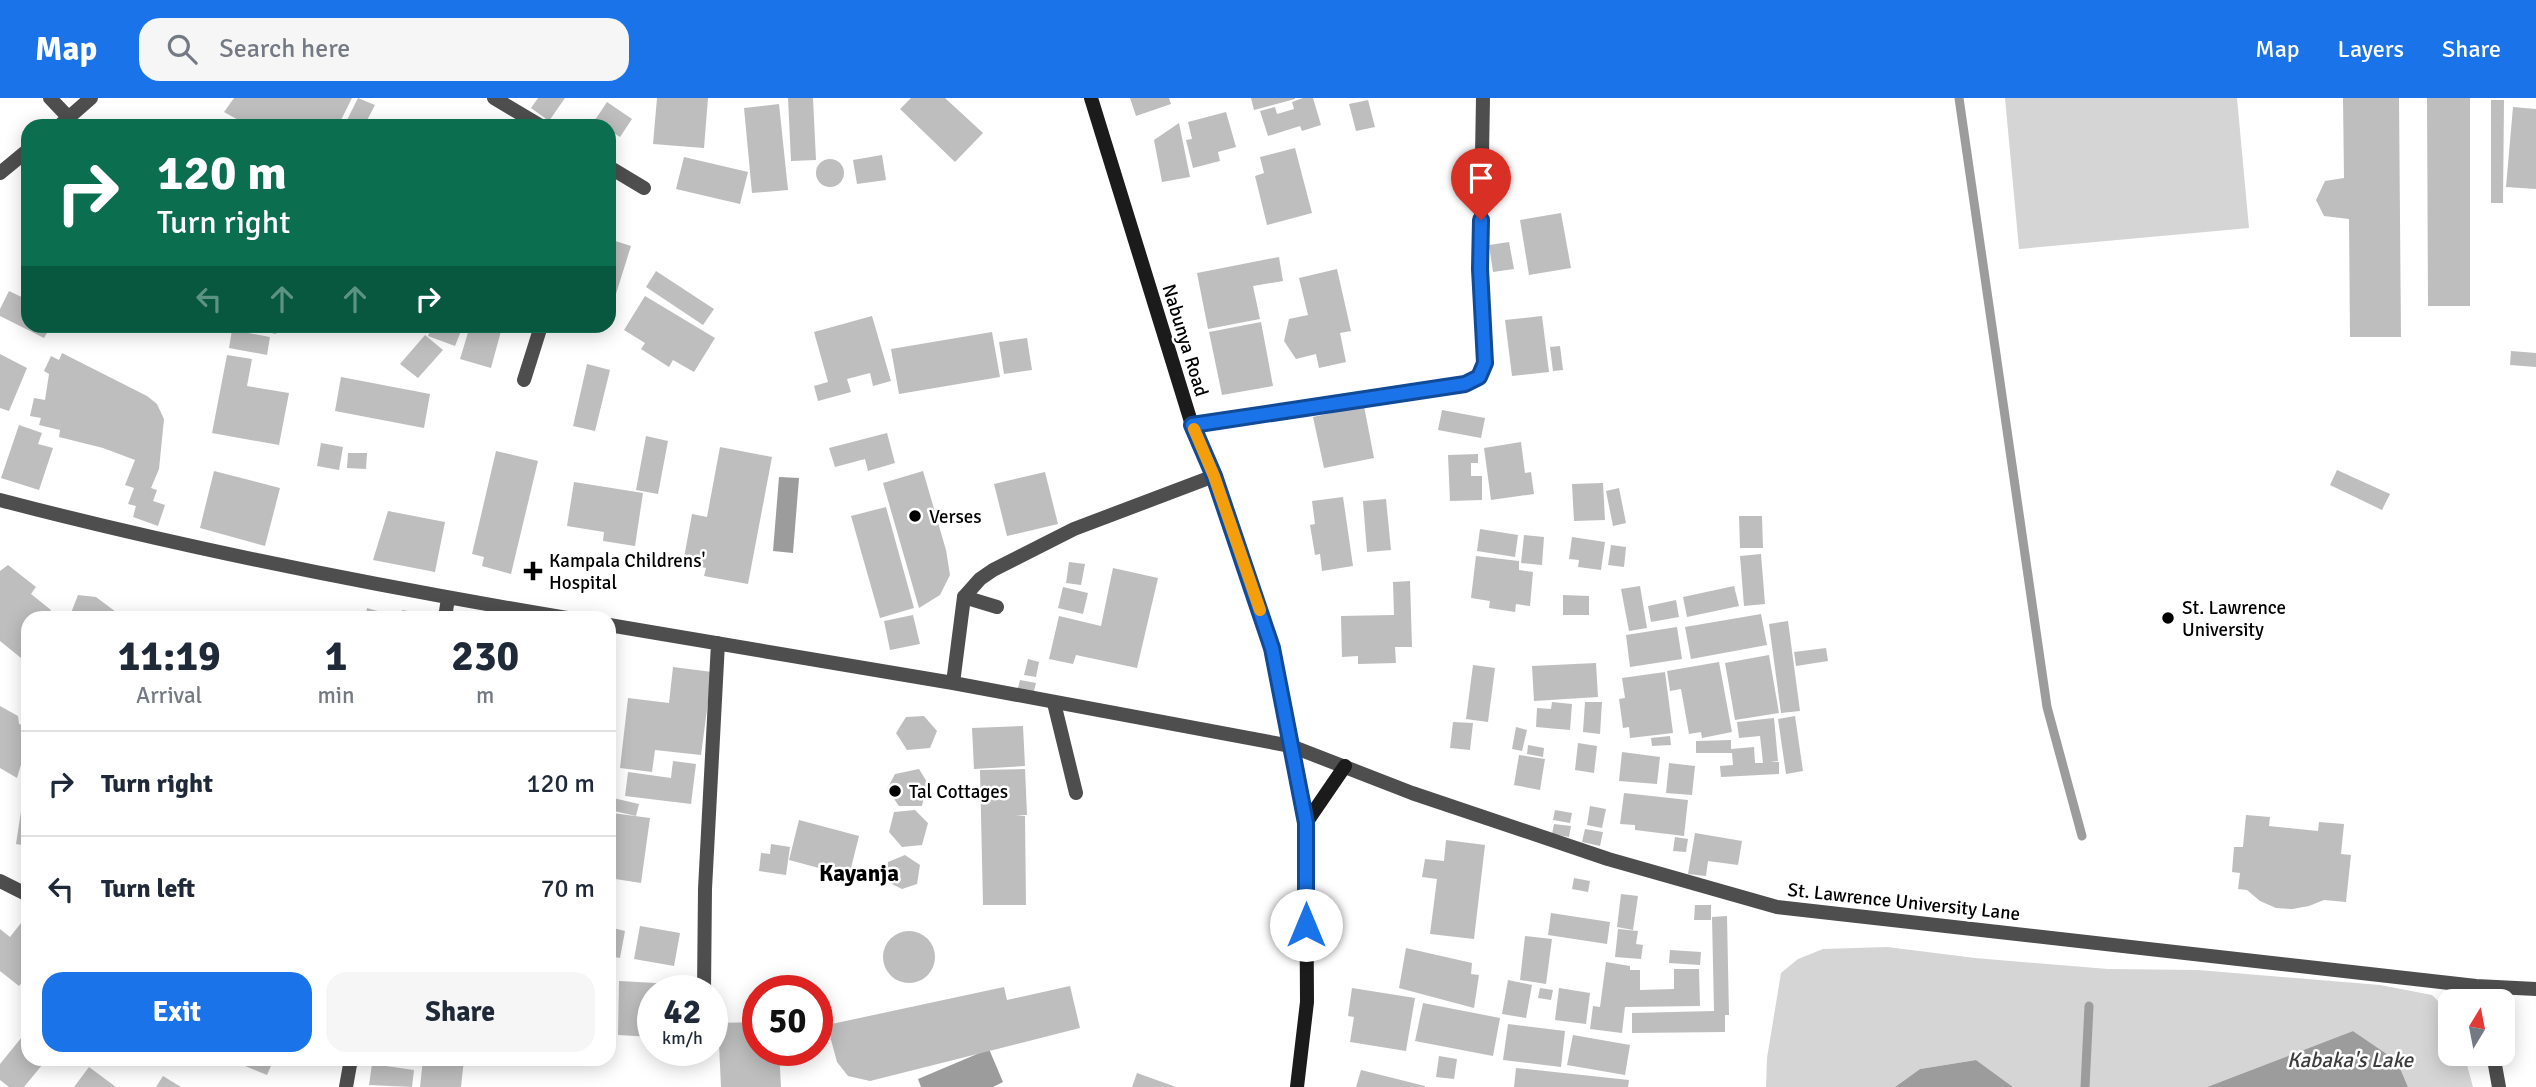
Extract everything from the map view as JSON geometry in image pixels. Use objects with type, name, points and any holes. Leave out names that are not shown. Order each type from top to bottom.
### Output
[{"type":"main road","name":"Nabunya Road","points":[[1091,98],[1192,425],[1214,476],[1272,648],[1306,823],[1307,1002],[1297,1087]]},
{"type":"main road","points":[[1306,823],[1345,766]]},
{"type":"street","points":[[50,98],[62,119]]},
{"type":"street","points":[[67,119],[91,98]]},
{"type":"street","points":[[494,98],[529,119]]},
{"type":"street","points":[[1192,425],[1465,384],[1479,377],[1485,363],[1480,269],[1483,98]]},
{"type":"street","points":[[0,173],[21,156]]},
{"type":"street","points":[[12,163],[21,162]]},
{"type":"street","points":[[616,171],[644,188]]},
{"type":"street","points":[[524,380],[539,333]]},
{"type":"street","points":[[953,683],[964,597],[980,579],[1074,529],[1214,476]]},
{"type":"street","points":[[0,500],[93,525],[270,564],[526,611]]},
{"type":"street","points":[[964,597],[997,607]]},
{"type":"street","points":[[446,611],[449,598]]},
{"type":"street","name":"St. Lawrence University Lane","points":[[616,626],[953,683],[1291,746],[1412,793],[1608,859],[1777,907],[2476,986],[2536,989]]},
{"type":"street","points":[[704,975],[705,890],[718,643]]},
{"type":"street","points":[[1054,703],[1076,793]]},
{"type":"street","points":[[0,881],[21,892]]},
{"type":"street","points":[[346,1087],[350,1066]]},
{"type":"street","points":[[2495,1066],[2499,1087]]},
{"type":"shaded area","points":[[2005,98],[2237,98],[2249,228],[2019,249]]},
{"type":"shaded area","points":[[1887,947],[1975,958],[2108,969],[2198,970],[2380,985],[2432,995],[2438,1001],[2438,1066],[2467,1066],[2473,1087],[2408,1087],[2397,1061],[2353,1031],[2207,1087],[2013,1087],[1976,1060],[1920,1069],[1895,1087],[1766,1087],[1767,1058],[1781,973],[1798,959],[1823,949]]},
{"type":"water","points":[[779,477],[799,478],[793,553],[773,551]]},
{"type":"water","name":"Kabaka's Lake","points":[[2353,1031],[2397,1061],[2408,1087],[2207,1087]]},
{"type":"water","points":[[989,1049],[1003,1082],[993,1087],[921,1087],[918,1079]]},
{"type":"water","points":[[1976,1060],[2013,1087],[1895,1087],[1920,1069]]},
{"type":"building","points":[[234,98],[352,98],[342,119],[236,119],[224,112]]},
{"type":"building","points":[[358,98],[375,105],[368,119],[348,119]]},
{"type":"building","points":[[538,98],[565,98],[550,119],[531,108]]},
{"type":"building","points":[[657,98],[708,98],[704,148],[653,144]]},
{"type":"building","points":[[788,98],[813,98],[816,160],[791,161]]},
{"type":"building","points":[[911,98],[945,98],[983,133],[955,162],[900,109]]},
{"type":"building","points":[[1130,98],[1169,98],[1171,104],[1136,116]]},
{"type":"building","points":[[1251,98],[1295,98],[1295,99],[1254,110]]},
{"type":"building","points":[[1313,98],[1321,125],[1302,131],[1300,126],[1268,136],[1260,111],[1275,107],[1277,114],[1294,109],[1292,102]]},
{"type":"building","points":[[2343,98],[2399,98],[2401,337],[2350,337],[2349,219],[2324,216],[2316,200],[2325,181],[2344,178]]},
{"type":"building","points":[[2427,98],[2470,98],[2470,306],[2428,306]]},
{"type":"building","points":[[1368,100],[1375,127],[1356,131],[1349,104]]},
{"type":"building","points":[[2491,100],[2504,100],[2503,203],[2491,203]]},
{"type":"building","points":[[607,102],[632,119],[620,137],[616,134],[616,119],[596,119]]},
{"type":"building","points":[[779,104],[788,190],[752,193],[744,108]]},
{"type":"building","points":[[2513,107],[2536,109],[2536,189],[2506,187]]},
{"type":"building","points":[[1226,112],[1236,147],[1218,152],[1220,161],[1193,168],[1186,140],[1192,139],[1188,122]]},
{"type":"building","points":[[1179,123],[1190,177],[1162,182],[1154,140]]},
{"type":"building","points":[[1295,148],[1312,213],[1267,225],[1255,176],[1264,173],[1260,157]]},
{"type":"building","points":[[882,155],[886,180],[857,184],[853,160]]},
{"type":"building","points":[[684,157],[748,172],[740,204],[676,189]]},
{"type":"building","points":[[830,159],[840,163],[844,173],[840,183],[830,187],[820,183],[816,173],[820,163]]},
{"type":"building","points":[[1561,213],[1571,268],[1529,275],[1520,220]]},
{"type":"building","points":[[616,241],[631,246],[616,294]]},
{"type":"building","points":[[1509,242],[1514,269],[1493,272],[1489,245]]},
{"type":"building","points":[[1279,257],[1283,281],[1253,286],[1260,319],[1208,329],[1197,273]]},
{"type":"building","points":[[1337,269],[1351,331],[1340,333],[1346,362],[1319,368],[1316,354],[1296,359],[1284,341],[1289,319],[1308,315],[1299,278]]},
{"type":"building","points":[[656,271],[714,309],[703,325],[646,287]]},
{"type":"building","points":[[9,291],[21,297],[21,326],[0,316],[0,309]]},
{"type":"building","points":[[645,296],[715,338],[694,372],[673,360],[669,367],[641,349],[645,343],[624,330]]},
{"type":"building","points":[[872,316],[891,381],[873,386],[870,373],[847,379],[851,392],[818,401],[814,386],[828,382],[814,332]]},
{"type":"building","points":[[1542,316],[1549,372],[1512,376],[1505,320]]},
{"type":"building","points":[[1261,322],[1273,386],[1222,395],[1209,332]]},
{"type":"building","points":[[992,332],[1000,377],[899,394],[891,349]]},
{"type":"building","points":[[34,333],[47,333],[44,338]]},
{"type":"building","points":[[232,333],[270,337],[267,355],[229,348]]},
{"type":"building","points":[[429,333],[460,333],[455,346],[428,336]]},
{"type":"building","points":[[468,333],[500,333],[491,368],[460,359]]},
{"type":"building","points":[[425,335],[443,350],[418,378],[400,364]]},
{"type":"building","points":[[1027,338],[1032,370],[1004,374],[999,342]]},
{"type":"building","points":[[1560,346],[1563,370],[1553,371],[1550,347]]},
{"type":"building","points":[[2511,351],[2536,353],[2536,367],[2510,365]]},
{"type":"building","points":[[62,353],[147,396],[157,404],[164,419],[159,469],[151,488],[157,490],[153,501],[165,505],[158,526],[133,517],[136,506],[128,504],[134,488],[125,485],[135,460],[103,448],[59,437],[60,430],[39,425],[41,418],[30,416],[34,398],[45,400],[49,374],[44,371],[51,356],[59,360]]},
{"type":"building","points":[[0,354],[27,368],[9,411],[0,408]]},
{"type":"building","points":[[227,355],[252,359],[247,386],[289,393],[279,445],[212,433]]},
{"type":"building","points":[[587,364],[610,370],[595,431],[573,426]]},
{"type":"building","points":[[341,377],[430,394],[424,428],[335,411]]},
{"type":"building","points":[[1364,406],[1374,458],[1324,468],[1313,417]]},
{"type":"building","points":[[1442,410],[1485,418],[1481,438],[1438,430]]},
{"type":"building","points":[[19,425],[42,433],[38,444],[53,448],[39,490],[1,478]]},
{"type":"building","points":[[887,433],[895,463],[868,471],[865,459],[835,467],[829,448]]},
{"type":"building","points":[[646,436],[668,441],[658,494],[636,490]]},
{"type":"building","points":[[1521,442],[1525,473],[1531,472],[1534,494],[1491,500],[1484,448]]},
{"type":"building","points":[[321,443],[343,447],[339,470],[317,466]]},
{"type":"building","points":[[720,447],[772,457],[748,584],[704,576],[706,568],[683,563],[692,514],[707,517]]},
{"type":"building","points":[[496,451],[538,461],[511,574],[482,566],[484,557],[472,554]]},
{"type":"building","points":[[348,453],[367,453],[366,469],[347,468]]},
{"type":"building","points":[[1478,454],[1478,463],[1471,463],[1471,476],[1482,476],[1482,500],[1450,501],[1448,455]]},
{"type":"building","points":[[2337,470],[2390,494],[2382,510],[2330,485]]},
{"type":"building","points":[[214,471],[280,488],[265,546],[200,528]]},
{"type":"building","name":"Verses","points":[[923,471],[946,550],[950,575],[940,595],[919,608],[883,483]]},
{"type":"building","points":[[1045,472],[1058,524],[1007,536],[994,484]]},
{"type":"building","points":[[574,482],[643,493],[635,546],[603,541],[604,532],[567,526]]},
{"type":"building","points":[[1603,483],[1605,520],[1574,521],[1572,484]]},
{"type":"building","points":[[1619,488],[1626,523],[1613,526],[1606,491]]},
{"type":"building","points":[[1343,497],[1353,566],[1322,571],[1320,554],[1315,555],[1310,525],[1315,524],[1312,501]]},
{"type":"building","points":[[1386,499],[1391,550],[1367,552],[1363,501]]},
{"type":"building","points":[[886,507],[914,608],[880,618],[851,516]]},
{"type":"building","points":[[388,511],[445,522],[435,572],[373,560]]},
{"type":"building","points":[[1739,516],[1762,516],[1763,548],[1740,548]]},
{"type":"building","points":[[1480,529],[1518,535],[1515,557],[1477,551]]},
{"type":"building","points":[[1524,535],[1544,537],[1542,565],[1521,563]]},
{"type":"building","points":[[1572,537],[1605,542],[1601,570],[1578,567],[1579,560],[1569,559]]},
{"type":"building","points":[[1611,545],[1626,547],[1624,567],[1608,565]]},
{"type":"building","points":[[1761,554],[1765,604],[1744,606],[1740,556]]},
{"type":"building","points":[[1476,556],[1519,561],[1519,570],[1533,572],[1530,606],[1516,604],[1515,612],[1489,608],[1490,601],[1471,598]]},
{"type":"building","points":[[1069,562],[1085,564],[1081,585],[1066,583]]},
{"type":"building","points":[[8,565],[36,587],[31,594],[51,610],[21,611],[21,658],[0,641],[0,571]]},
{"type":"building","points":[[1113,568],[1158,578],[1137,668],[1076,655],[1073,664],[1049,659],[1059,616],[1101,626]]},
{"type":"building","points":[[1410,581],[1412,647],[1395,647],[1396,663],[1358,664],[1358,656],[1342,657],[1341,616],[1394,615],[1393,582]]},
{"type":"building","points":[[1640,586],[1647,628],[1629,631],[1621,589]]},
{"type":"building","points":[[1734,586],[1739,606],[1687,617],[1683,597]]},
{"type":"building","points":[[1063,587],[1088,593],[1083,614],[1058,608]]},
{"type":"building","points":[[78,595],[96,597],[115,611],[72,611]]},
{"type":"building","points":[[1563,595],[1589,596],[1589,615],[1563,615]]},
{"type":"building","points":[[1676,600],[1679,617],[1651,622],[1648,606]]},
{"type":"building","points":[[1761,614],[1767,645],[1691,659],[1685,627]]},
{"type":"building","points":[[913,615],[920,644],[890,650],[884,621]]},
{"type":"building","points":[[1788,621],[1800,711],[1781,713],[1769,624]]},
{"type":"building","points":[[1677,627],[1682,659],[1630,667],[1626,635]]},
{"type":"building","points":[[1826,648],[1828,661],[1796,666],[1794,652]]},
{"type":"building","points":[[1769,655],[1779,713],[1735,720],[1725,663]]},
{"type":"building","points":[[1028,659],[1039,662],[1036,677],[1024,675]]},
{"type":"building","points":[[1719,662],[1732,732],[1702,738],[1701,732],[1689,734],[1681,689],[1670,691],[1667,671]]},
{"type":"building","points":[[1596,663],[1598,697],[1534,701],[1532,666]]},
{"type":"building","points":[[1473,665],[1495,668],[1488,722],[1466,719]]},
{"type":"building","points":[[673,667],[712,672],[701,755],[655,750],[652,772],[620,768],[628,698],[669,703]]},
{"type":"building","points":[[1665,672],[1673,733],[1630,738],[1629,727],[1623,728],[1619,699],[1625,698],[1622,678]]},
{"type":"building","points":[[1020,680],[1036,683],[1033,695],[1017,692]]},
{"type":"building","points":[[1552,702],[1572,704],[1570,730],[1536,727],[1537,708],[1551,709]]},
{"type":"building","points":[[1585,702],[1602,702],[1600,734],[1583,732]]},
{"type":"building","points":[[0,706],[18,716],[21,725],[21,765],[17,778],[0,768]]},
{"type":"building","points":[[924,716],[937,731],[930,748],[907,750],[896,733],[906,717]]},
{"type":"building","points":[[1795,716],[1803,771],[1786,774],[1778,719]]},
{"type":"building","points":[[1774,718],[1778,761],[1770,762],[1779,762],[1779,774],[1721,777],[1720,766],[1733,765],[1732,753],[1696,753],[1696,741],[1731,740],[1731,749],[1754,747],[1755,763],[1763,763],[1760,736],[1739,738],[1737,722]]},
{"type":"building","points":[[1453,722],[1473,723],[1470,750],[1450,748]]},
{"type":"building","points":[[1023,726],[1025,766],[974,769],[972,728]]},
{"type":"building","points":[[1516,727],[1527,730],[1522,751],[1512,749]]},
{"type":"building","points":[[1670,736],[1671,745],[1652,746],[1651,738]]},
{"type":"building","points":[[1578,743],[1597,746],[1594,773],[1575,770]]},
{"type":"building","points":[[1528,745],[1544,748],[1543,757],[1527,754]]},
{"type":"building","points":[[1622,752],[1660,757],[1657,784],[1619,781]]},
{"type":"building","points":[[1519,755],[1545,759],[1540,790],[1514,785]]},
{"type":"building","points":[[673,761],[696,764],[691,804],[625,796],[628,772],[671,778]]},
{"type":"building","points":[[1669,763],[1695,766],[1692,795],[1666,793]]},
{"type":"building","points":[[919,769],[927,782],[922,806],[899,806],[887,789],[895,774]]},
{"type":"building","points":[[1025,769],[1027,815],[1015,815],[1025,816],[1026,905],[983,905],[980,770]]},
{"type":"building","points":[[1624,793],[1688,800],[1684,836],[1635,830],[1635,825],[1620,824]]},
{"type":"building","points":[[616,799],[639,804],[636,816],[616,811]]},
{"type":"building","points":[[1590,806],[1606,809],[1602,828],[1587,825]]},
{"type":"building","points":[[915,810],[928,823],[922,845],[902,847],[889,832],[894,812]]},
{"type":"building","points":[[1555,810],[1572,813],[1570,823],[1553,820]]},
{"type":"building","points":[[21,812],[21,845],[16,844]]},
{"type":"building","points":[[616,814],[650,818],[641,883],[616,879]]},
{"type":"building","points":[[2246,815],[2270,817],[2269,826],[2318,831],[2319,822],[2344,824],[2341,854],[2351,855],[2346,902],[2324,900],[2292,909],[2276,908],[2260,901],[2247,890],[2238,889],[2240,873],[2232,872],[2234,847],[2243,847]]},
{"type":"building","points":[[799,820],[859,836],[849,876],[789,860]]},
{"type":"building","points":[[1554,824],[1571,826],[1569,837],[1552,834]]},
{"type":"building","points":[[1585,829],[1603,832],[1600,846],[1582,842]]},
{"type":"building","points":[[1695,833],[1742,841],[1738,865],[1708,861],[1706,876],[1688,874]]},
{"type":"building","points":[[1675,837],[1688,839],[1686,852],[1673,851]]},
{"type":"building","points":[[1446,840],[1485,845],[1474,939],[1430,934],[1437,879],[1422,877],[1425,859],[1444,861]]},
{"type":"building","points":[[771,844],[790,847],[786,875],[759,871],[761,853],[770,854]]},
{"type":"building","points":[[905,855],[920,865],[917,884],[902,889],[886,881],[888,862]]},
{"type":"building","points":[[1574,878],[1590,881],[1588,892],[1572,889]]},
{"type":"building","points":[[1621,894],[1638,896],[1633,930],[1617,927]]},
{"type":"building","points":[[1695,905],[1711,905],[1711,920],[1694,920]]},
{"type":"building","points":[[1551,913],[1610,922],[1607,944],[1548,935]]},
{"type":"building","points":[[1727,916],[1729,1015],[1725,1015],[1725,1032],[1632,1033],[1632,1013],[1714,1011],[1712,917]]},
{"type":"building","points":[[21,923],[19,986],[0,971],[0,929],[10,937]]},
{"type":"building","points":[[640,926],[680,933],[674,966],[634,959]]},
{"type":"building","points":[[616,929],[625,931],[620,958],[616,957]]},
{"type":"building","points":[[1618,929],[1638,931],[1636,944],[1643,945],[1641,959],[1615,957]]},
{"type":"building","points":[[909,931],[919,933],[927,939],[933,947],[933,967],[927,975],[919,981],[909,983],[899,981],[891,975],[885,967],[883,957],[885,947],[891,939],[899,933]]},
{"type":"building","points":[[1525,936],[1552,939],[1546,984],[1520,980]]},
{"type":"building","points":[[1406,948],[1472,963],[1471,974],[1479,975],[1474,1008],[1399,988]]},
{"type":"building","points":[[1670,950],[1701,952],[1700,965],[1669,963]]},
{"type":"building","points":[[1606,962],[1630,966],[1630,970],[1640,970],[1640,990],[1674,989],[1674,969],[1699,969],[1700,1006],[1625,1007],[1622,1033],[1590,1029],[1593,1006],[1600,1007]]},
{"type":"building","points":[[1508,980],[1532,985],[1526,1018],[1502,1014]]},
{"type":"building","points":[[619,981],[637,982],[637,1036],[618,1035]]},
{"type":"building","points":[[1070,986],[1080,1028],[870,1081],[848,1076],[837,1062],[833,1047],[833,1024],[1004,987],[1007,1000]]},
{"type":"building","points":[[1352,988],[1415,998],[1406,1051],[1350,1042],[1354,1017],[1348,1016]]},
{"type":"building","points":[[1540,988],[1553,990],[1551,1000],[1538,998]]},
{"type":"building","points":[[1559,988],[1590,993],[1586,1024],[1555,1020]]},
{"type":"building","points":[[1423,1003],[1500,1018],[1493,1056],[1415,1041]]},
{"type":"building","points":[[742,1022],[742,1066],[780,1066],[781,1087],[721,1087],[720,1066],[728,1066],[728,1023]]},
{"type":"building","points":[[1508,1024],[1565,1031],[1561,1067],[1503,1060]]},
{"type":"building","points":[[1573,1035],[1630,1045],[1625,1075],[1567,1065]]},
{"type":"building","points":[[21,1038],[21,1066],[41,1066],[24,1087],[9,1087],[0,1080],[0,1064]]},
{"type":"building","points":[[1439,1056],[1457,1059],[1454,1079],[1436,1077]]},
{"type":"building","points":[[245,1066],[271,1066],[267,1075]]},
{"type":"building","points":[[372,1066],[414,1070],[412,1087],[369,1085]]},
{"type":"building","points":[[422,1066],[463,1066],[461,1087],[420,1087]]},
{"type":"building","points":[[89,1067],[116,1087],[74,1087]]},
{"type":"building","points":[[1516,1068],[1629,1080],[1628,1087],[1514,1087]]},
{"type":"building","points":[[1361,1070],[1425,1086],[1425,1087],[1356,1087]]},
{"type":"building","points":[[1137,1073],[1176,1087],[1132,1087]]},
{"type":"building","points":[[163,1076],[181,1087],[156,1087]]},
{"type":"waterway","points":[[1959,98],[2047,707],[2082,836]]},
{"type":"waterway","points":[[2085,1087],[2089,1006]]},
{"type":"slow traffic","points":[[1194,429],[1214,476],[1260,610]]},
{"type":"place","name":"Verses","points":[[915,516]]},
{"type":"place","name":"Kampala Childrens' Hospital","points":[[533,571]]},
{"type":"place","name":"St. Lawrence University","points":[[2168,618]]},
{"type":"place","name":"Tal Cottages","points":[[895,791]]},
{"type":"district","name":"Kayanja","points":[[859,873]]},
{"type":"route","points":[[1306,925],[1306,823],[1284,700],[1272,648],[1214,476],[1192,425],[1465,384],[1479,377],[1485,363],[1480,269],[1481,220]]}]
